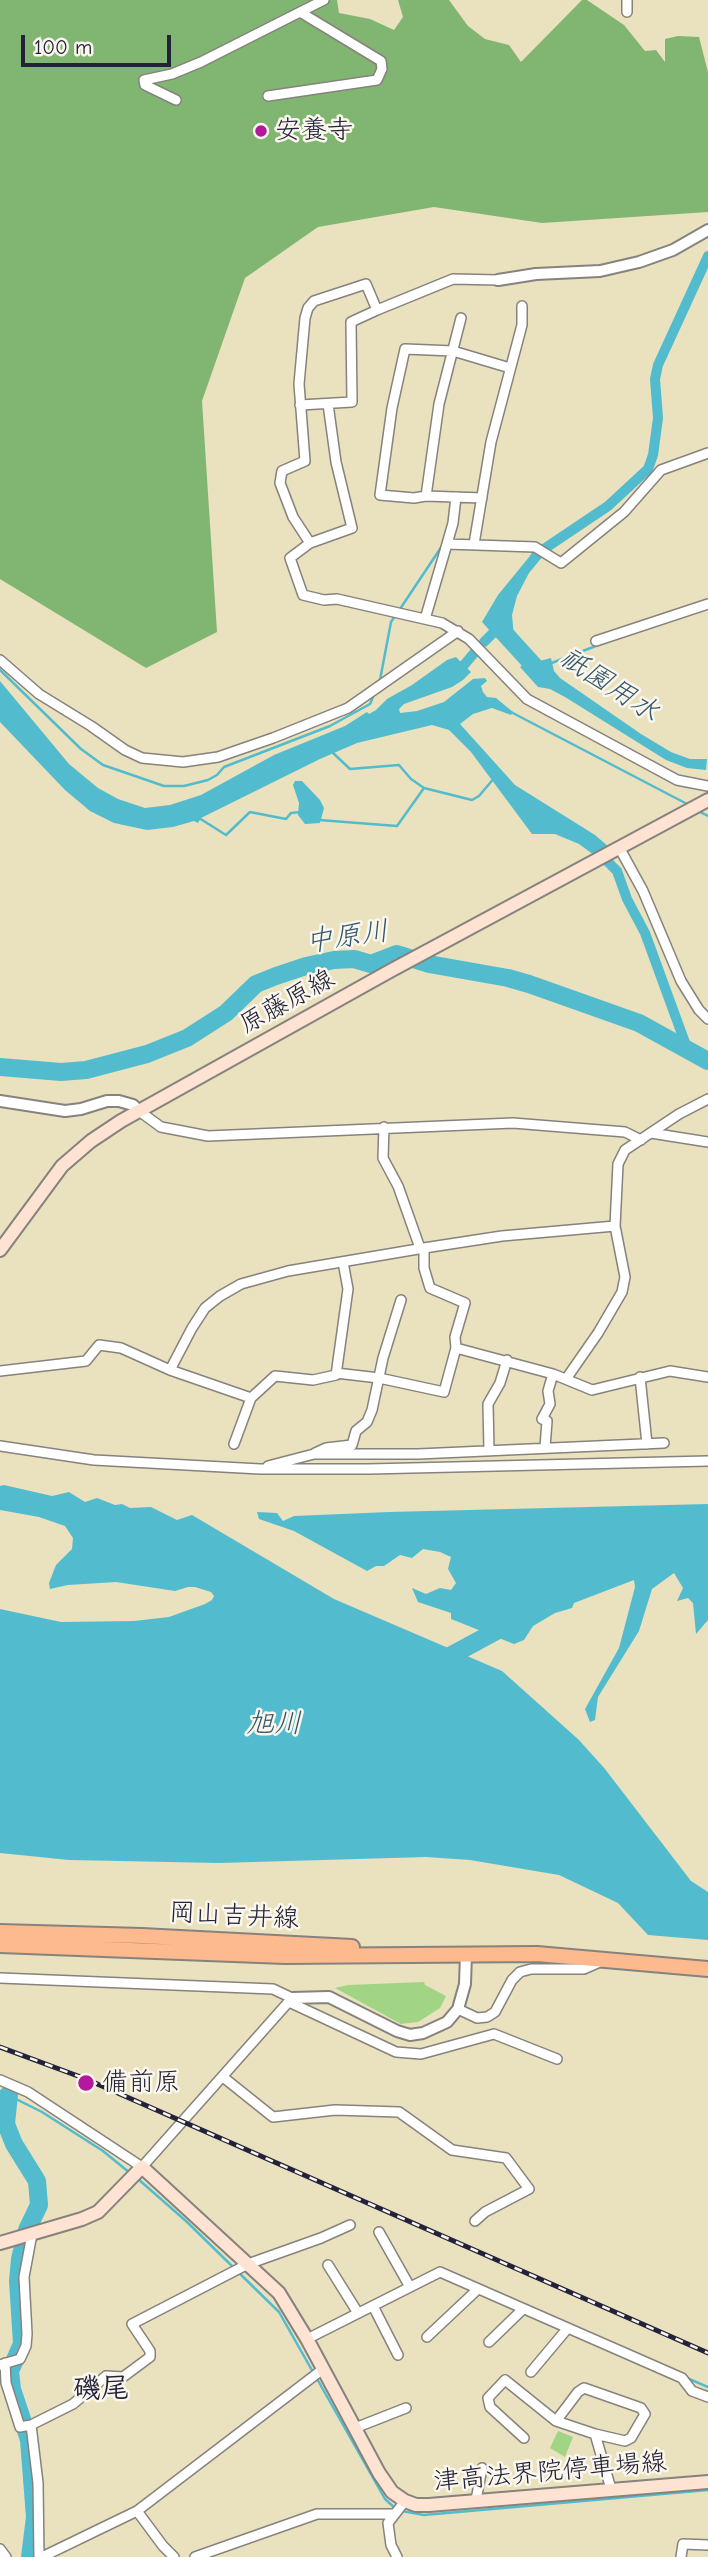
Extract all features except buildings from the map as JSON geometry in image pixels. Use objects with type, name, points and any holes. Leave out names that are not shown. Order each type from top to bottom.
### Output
[{"type":"main road","name":"原藤原線","points":[[0,1250],[62,1166],[91,1141],[139,1111],[390,971],[699,806]]},
{"type":"main road","name":"岡山吉井線","points":[[0,1932],[273,1942],[466,1954]]},
{"type":"main road","name":"岡山吉井線","points":[[0,1945],[285,1956],[537,1954],[708,1969]]},
{"type":"main road","points":[[0,2244],[98,2212],[137,2172]]},
{"type":"main road","name":"津高法界院停車場線","points":[[137,2172],[241,2268],[279,2294],[307,2339],[317,2372],[355,2428],[399,2509],[416,2505],[708,2482]]},
{"type":"street","points":[[176,100],[145,85],[144,80],[172,74],[201,62],[324,0]]},
{"type":"street","points":[[627,0],[627,12]]},
{"type":"street","points":[[268,96],[377,80],[382,69],[381,61],[300,12]]},
{"type":"street","points":[[300,405],[352,402],[351,322],[377,310],[453,279],[498,280],[536,274],[600,271],[639,262],[673,250],[708,230]]},
{"type":"street","points":[[310,543],[293,517],[280,483],[282,471],[305,461],[300,405],[305,318],[314,301],[366,284],[377,310]]},
{"type":"street","points":[[474,544],[491,442],[522,325],[522,306]]},
{"type":"street","points":[[426,496],[439,404],[461,318]]},
{"type":"street","points":[[482,498],[380,495],[392,408],[405,349],[453,351],[510,368]]},
{"type":"street","points":[[328,404],[336,462],[352,528],[310,543],[290,558],[303,595],[324,600],[337,599],[425,619],[457,631],[469,639],[527,699],[677,780],[708,786]]},
{"type":"street","points":[[447,544],[543,551],[561,563],[624,512],[661,470],[708,453]]},
{"type":"street","points":[[425,619],[453,523],[456,497]]},
{"type":"street","points":[[596,642],[708,604]]},
{"type":"street","points":[[2,664],[39,694],[125,750],[142,758],[183,762],[218,757],[348,708],[457,631]]},
{"type":"street","points":[[616,851],[643,891],[681,981],[699,1010],[708,1019]]},
{"type":"street","points":[[566,1378],[598,1333],[622,1292],[625,1277],[615,1226],[618,1164],[625,1150],[679,1114],[708,1100]]},
{"type":"street","points":[[0,1101],[65,1111],[118,1101],[133,1105],[161,1127],[208,1136],[513,1123],[625,1132],[641,1140]]},
{"type":"street","points":[[234,1444],[251,1398],[275,1376],[313,1380],[336,1373],[379,1378],[444,1392],[466,1303],[430,1288],[422,1248],[398,1186],[383,1158],[384,1127]]},
{"type":"street","points":[[651,1133],[708,1142]]},
{"type":"street","points":[[170,1370],[205,1308],[241,1284],[288,1270],[422,1248],[502,1236],[615,1226]]},
{"type":"street","points":[[336,1373],[348,1289],[343,1262]]},
{"type":"street","points":[[314,1454],[326,1448],[352,1445],[356,1431],[367,1422],[401,1300]]},
{"type":"street","points":[[0,1371],[86,1361],[99,1345],[121,1348],[170,1370],[251,1398]]},
{"type":"street","points":[[456,1348],[566,1378],[592,1390],[670,1371],[708,1377]]},
{"type":"street","points":[[489,1450],[488,1404],[500,1383],[507,1360]]},
{"type":"street","points":[[545,1447],[547,1421],[542,1419],[550,1404],[548,1391],[553,1374]]},
{"type":"street","points":[[640,1377],[647,1444]]},
{"type":"street","points":[[260,1469],[288,1459],[314,1454],[418,1454],[664,1443]]},
{"type":"street","points":[[0,1446],[94,1460],[260,1469],[708,1461]]},
{"type":"street","points":[[0,2080],[28,2092],[137,2172],[290,2000],[330,1997],[397,2031],[410,2035],[434,2030],[447,2022],[458,2009],[465,1984],[466,1954]]},
{"type":"street","points":[[458,2009],[477,2018],[487,2017],[495,2012],[512,1980],[520,1972],[531,1969],[584,1969],[605,1960]]},
{"type":"street","points":[[0,1978],[273,1989],[396,2053],[421,2054],[494,2034],[557,2059]]},
{"type":"street","points":[[223,2077],[273,2117],[335,2110],[399,2112],[452,2150],[506,2158],[529,2189],[485,2212],[475,2221]]},
{"type":"street","points":[[27,2236],[23,2277],[26,2346],[20,2359],[9,2361],[6,2383],[20,2427],[73,2404],[106,2376],[123,2377],[150,2357],[150,2351],[132,2324],[241,2268],[349,2225]]},
{"type":"street","points":[[379,2232],[410,2287]]},
{"type":"street","points":[[328,2265],[358,2313]]},
{"type":"street","points":[[307,2339],[440,2272],[682,2378],[692,2391],[708,2397]]},
{"type":"street","points":[[427,2337],[478,2289]]},
{"type":"street","points":[[373,2306],[398,2355]]},
{"type":"street","points":[[489,2342],[523,2309]]},
{"type":"street","points":[[531,2372],[567,2329]]},
{"type":"street","points":[[27,2426],[39,2494],[40,2557],[137,2511],[317,2372]]},
{"type":"street","points":[[524,2438],[490,2407],[488,2398],[505,2380],[556,2421],[595,2434],[625,2441],[631,2438],[645,2414],[641,2407],[584,2388],[556,2421]]},
{"type":"street","points":[[355,2428],[406,2408]]},
{"type":"street","points":[[595,2434],[611,2489]]},
{"type":"street","points":[[476,2500],[482,2468]]},
{"type":"street","points":[[195,2557],[317,2514],[399,2509]]},
{"type":"street","points":[[397,2557],[391,2545],[388,2523],[399,2509]]},
{"type":"street","points":[[137,2511],[174,2557]]},
{"type":"street","points":[[681,2557],[683,2544],[708,2545]]},
{"type":"street","points":[[0,2549],[6,2557]]},
{"type":"green space","points":[[0,0],[337,0],[339,13],[370,19],[394,30],[403,17],[398,0],[449,0],[468,26],[485,39],[509,45],[521,62],[582,0],[587,0],[624,25],[645,51],[656,50],[665,62],[665,39],[678,36],[699,37],[708,72],[708,212],[542,223],[434,207],[318,227],[245,278],[202,401],[217,632],[146,668],[0,579]]},
{"type":"green space","points":[[424,1982],[446,1996],[440,2008],[418,2022],[401,2024],[335,1988],[348,1985]]},
{"type":"green space","points":[[558,2431],[573,2437],[565,2457],[550,2448]]},
{"type":"water","points":[[534,551],[543,556],[529,573],[517,596],[512,615],[514,637],[504,646],[482,622],[498,595]]},
{"type":"water","points":[[456,657],[471,672],[463,680],[452,687],[404,704],[399,709],[400,713],[417,711],[444,702],[473,679],[485,678],[487,681],[481,686],[487,697],[496,698],[513,712],[511,715],[492,708],[473,714],[460,724],[515,785],[595,835],[609,847],[594,855],[579,844],[555,834],[532,834],[471,752],[449,730],[432,725],[357,743],[201,818],[198,823],[194,821],[147,830],[114,823],[90,811],[65,790],[0,722],[0,681],[69,764],[98,788],[118,799],[145,808],[170,805],[201,795],[274,755],[345,726],[367,712],[369,714],[387,699],[447,660]]},
{"type":"water","points":[[530,658],[539,661],[551,658],[554,671],[560,678],[671,752],[690,759],[707,759],[706,770],[687,768],[666,760],[565,697],[550,689],[538,687],[520,667]]},
{"type":"water","points":[[295,781],[302,781],[320,800],[324,808],[320,823],[305,824],[298,815],[299,803],[293,785]]},
{"type":"water","name":"旭川","points":[[0,1486],[52,1496],[69,1492],[85,1502],[97,1498],[130,1508],[151,1507],[177,1520],[192,1515],[334,1599],[502,1671],[579,1740],[605,1769],[691,1881],[708,1892],[708,1940],[648,1935],[618,1903],[559,1875],[470,1860],[426,1857],[219,1863],[69,1860],[0,1853],[0,1609],[61,1622],[134,1621],[169,1617],[205,1604],[214,1596],[211,1592],[195,1587],[175,1591],[116,1582],[50,1589],[49,1583],[56,1565],[72,1549],[73,1538],[65,1526],[39,1517],[0,1510]]},
{"type":"water","points":[[708,1504],[708,1620],[696,1634],[693,1603],[688,1598],[677,1601],[683,1588],[674,1573],[652,1589],[639,1631],[598,1697],[595,1720],[590,1722],[585,1709],[619,1648],[635,1587],[634,1580],[555,1613],[533,1626],[524,1640],[514,1644],[451,1619],[451,1613],[418,1602],[412,1588],[426,1594],[440,1588],[451,1590],[456,1583],[448,1569],[451,1557],[423,1549],[412,1558],[400,1555],[384,1566],[376,1566],[367,1571],[294,1531],[259,1519],[257,1512],[277,1513],[283,1521],[294,1516],[389,1512]]},
{"type":"waterway","points":[[535,557],[608,506],[648,469],[653,455],[658,418],[655,379],[658,365],[708,256]]},
{"type":"waterway","points":[[400,609],[442,546]]},
{"type":"waterway","points":[[380,680],[391,622],[395,616]]},
{"type":"waterway","points":[[484,642],[493,633],[497,621]]},
{"type":"waterway","name":"祇園用水","points":[[496,624],[544,674]]},
{"type":"waterway","points":[[549,664],[601,644]]},
{"type":"waterway","points":[[454,670],[464,665],[475,652]]},
{"type":"waterway","points":[[0,670],[81,749],[103,765],[164,786],[184,786],[208,780],[224,767],[330,726],[370,704],[373,697]]},
{"type":"waterway","points":[[509,711],[689,805]]},
{"type":"waterway","points":[[331,751],[350,769],[399,765],[411,779],[424,788]]},
{"type":"waterway","points":[[319,820],[397,826],[424,788],[472,800],[479,796],[495,777]]},
{"type":"waterway","points":[[698,811],[708,816]]},
{"type":"waterway","points":[[199,818],[226,835],[250,812],[286,819],[291,813],[301,812]]},
{"type":"waterway","points":[[597,851],[617,871],[627,899],[645,933],[687,1048]]},
{"type":"waterway","name":"中原川","points":[[0,1067],[61,1072],[86,1070],[147,1054],[187,1038],[226,1013],[256,984],[306,966],[334,960],[354,959],[371,964],[397,954],[429,964],[529,984],[639,1023],[708,1061]]},
{"type":"waterway","name":"旭川","points":[[437,1663],[511,1623]]},
{"type":"waterway","points":[[0,2091],[42,2112],[103,2151],[130,2173]]},
{"type":"waterway","points":[[9,2094],[6,2124],[14,2144],[37,2181],[39,2205],[27,2230],[20,2259],[18,2281],[22,2344],[10,2371],[12,2389],[29,2440],[35,2517],[30,2557]]},
{"type":"waterway","points":[[138,2179],[186,2221],[279,2312],[313,2372]]},
{"type":"waterway","points":[[316,2377],[385,2499],[396,2509]]},
{"type":"waterway","points":[[687,2378],[708,2387]]},
{"type":"waterway","points":[[402,2511],[424,2515],[708,2490]]},
{"type":"railway","points":[[0,2047],[86,2079],[708,2353]]},
{"type":"place","name":"安養寺","points":[[261,131]]},
{"type":"place","name":"備前原","points":[[86,2083]]},
{"type":"district","name":"磯尾","points":[[101,2389]]}]
